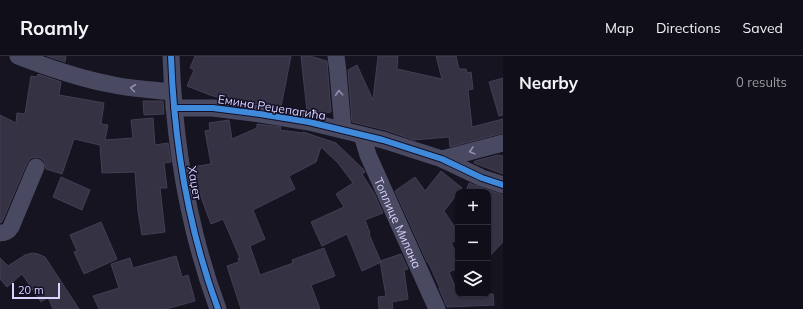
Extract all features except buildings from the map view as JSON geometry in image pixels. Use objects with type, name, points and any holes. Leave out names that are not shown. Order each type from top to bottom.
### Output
[{"type":"street","name":"Емина Реџепагића","points":[[18,56],[54,70],[173,100],[302,121],[383,140],[442,159],[482,178],[503,185]]},
{"type":"street","name":"Хаџет","points":[[171,56],[173,100],[180,156],[192,223],[216,308]]},
{"type":"street","points":[[336,56],[342,130]]},
{"type":"street","name":"Топлице Милана","points":[[362,135],[371,161],[437,309]]},
{"type":"street","points":[[442,159],[503,143]]},
{"type":"street","points":[[0,233],[5,233],[11,227],[36,167]]},
{"type":"cycle path","points":[[171,56],[175,120],[184,184],[198,247],[218,309]]},
{"type":"cycle path","points":[[174,108],[213,108],[309,122],[383,140],[442,159],[482,178],[503,185]]}]
